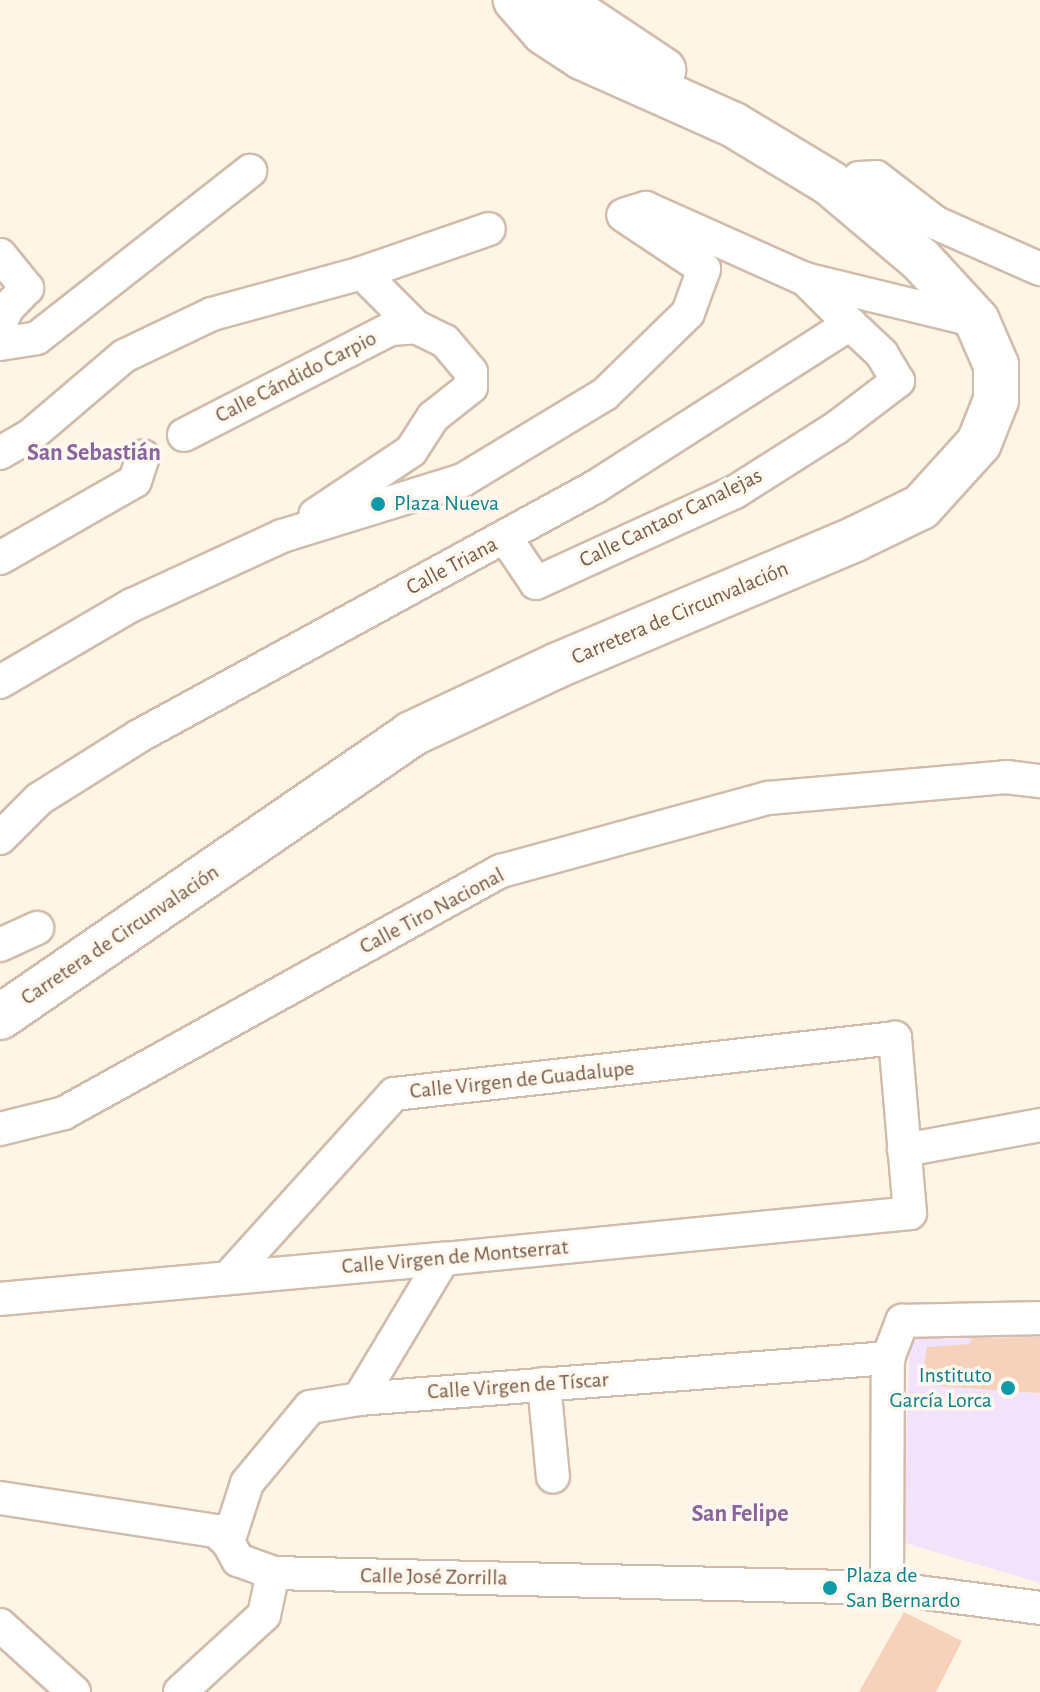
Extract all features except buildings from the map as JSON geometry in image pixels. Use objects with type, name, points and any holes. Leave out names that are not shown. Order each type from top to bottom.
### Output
[{"type":"main road","name":"Carretera de Circunvalación","points":[[0,1017],[411,734],[556,666],[855,539],[921,507],[979,443],[996,400],[996,365],[977,321],[921,260],[830,183],[734,125],[582,57],[544,32],[516,0]]},
{"type":"main road","name":"Carretera de Circunvalación","points":[[565,0],[576,12],[700,94],[734,125]]},
{"type":"street","points":[[0,344],[37,338],[250,171]]},
{"type":"street","points":[[859,178],[876,177],[936,223],[1040,269]]},
{"type":"street","points":[[0,682],[132,605],[282,536],[463,480],[605,394],[688,313],[704,269],[623,215],[646,208],[805,279],[977,321]]},
{"type":"street","points":[[0,453],[30,436],[124,356],[212,314],[362,273],[489,229]]},
{"type":"street","points":[[0,255],[27,288],[7,309],[0,324]]},
{"type":"street","points":[[282,536],[411,451],[433,417],[471,387],[471,372],[445,341],[416,327],[362,273]]},
{"type":"street","points":[[805,279],[850,324]]},
{"type":"street","name":"Calle Triana","points":[[0,838],[39,799],[139,736],[608,479],[850,324]]},
{"type":"street","name":"Calle Cantaor Canalejas","points":[[505,537],[536,583],[735,492],[836,428],[898,381],[882,354],[850,324]]},
{"type":"street","name":"Calle Cándido Carpio","points":[[184,435],[390,329],[416,327]]},
{"type":"street","points":[[0,558],[135,481],[143,456]]},
{"type":"street","name":"Calle Tiro Nacional","points":[[0,1129],[64,1113],[501,871],[768,798],[1006,777],[1040,781]]},
{"type":"street","points":[[0,945],[37,928]]},
{"type":"street","name":"Calle Virgen de Guadalupe","points":[[228,1278],[394,1094],[895,1038],[904,1150]]},
{"type":"street","points":[[904,1150],[1040,1125]]},
{"type":"street","name":"Calle Virgen de Montserrat","points":[[0,1299],[910,1213],[904,1150]]},
{"type":"street","points":[[359,1399],[443,1259]]},
{"type":"street","points":[[887,1588],[888,1358],[902,1321],[1040,1318]]},
{"type":"street","name":"Calle Virgen de Tíscar","points":[[228,1542],[247,1483],[310,1407],[359,1399],[888,1358]]},
{"type":"street","points":[[544,1384],[553,1477]]},
{"type":"street","name":"Calle José Zorrilla","points":[[0,1498],[216,1531],[228,1542],[238,1560],[273,1573],[887,1588],[1040,1608]]},
{"type":"street","points":[[180,1692],[264,1615],[273,1573]]},
{"type":"street","points":[[0,1625],[74,1692]]},
{"type":"shaded area","points":[[1040,1318],[1040,1583],[902,1542],[910,1340],[934,1321]]},
{"type":"place","name":"Plaza Nueva","points":[[378,504]]},
{"type":"place","name":"Instituto García Lorca","points":[[1008,1388]]},
{"type":"place","name":"Plaza de San Bernardo","points":[[830,1588]]},
{"type":"district","name":"San Sebastián","points":[[94,454]]},
{"type":"district","name":"San Felipe","points":[[740,1515]]}]
